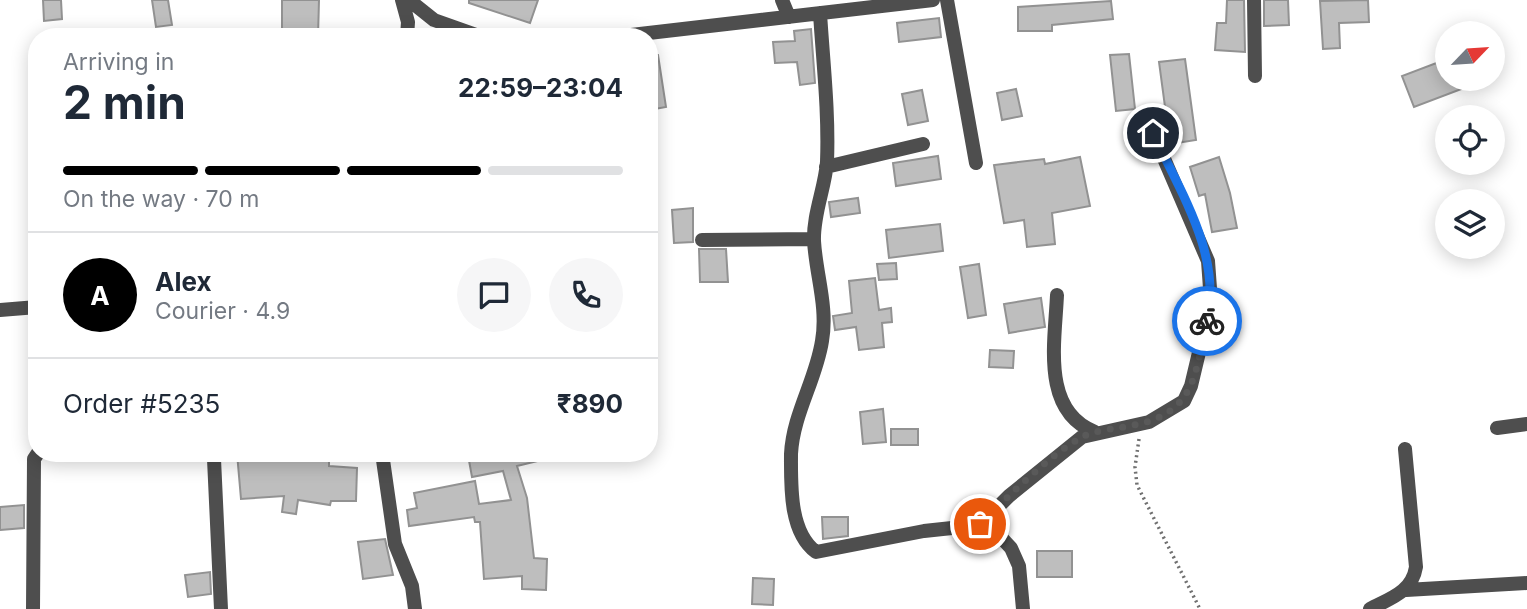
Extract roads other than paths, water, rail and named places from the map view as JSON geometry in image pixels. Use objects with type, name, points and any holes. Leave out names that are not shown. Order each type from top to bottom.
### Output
[{"type":"street","points":[[402,0],[408,28]]},
{"type":"street","points":[[409,0],[434,20],[451,28]]},
{"type":"street","points":[[782,0],[789,17]]},
{"type":"street","points":[[658,32],[933,0]]},
{"type":"street","points":[[947,0],[976,163]]},
{"type":"street","points":[[1254,0],[1255,76]]},
{"type":"street","points":[[820,13],[828,139],[814,239],[823,299],[822,343],[795,423],[792,453],[794,512],[804,543],[816,552],[924,531],[980,524],[1069,447],[1095,432],[1149,422],[1184,401],[1191,386],[1211,302],[1209,261],[1153,133]]},
{"type":"street","points":[[826,167],[923,145]]},
{"type":"street","points":[[702,240],[814,239]]},
{"type":"street","points":[[1057,295],[1054,360],[1060,397],[1072,419],[1095,432]]},
{"type":"street","points":[[0,310],[28,308]]},
{"type":"street","points":[[1497,428],[1527,424]]},
{"type":"street","points":[[1405,449],[1416,568],[1414,578],[1406,590]]},
{"type":"street","points":[[33,609],[34,462]]},
{"type":"street","points":[[214,462],[221,609]]},
{"type":"street","points":[[383,462],[395,544],[412,586],[415,609]]},
{"type":"street","points":[[980,524],[997,533],[1020,566],[1023,609]]},
{"type":"street","points":[[1370,609],[1406,590],[1527,583]]}]
